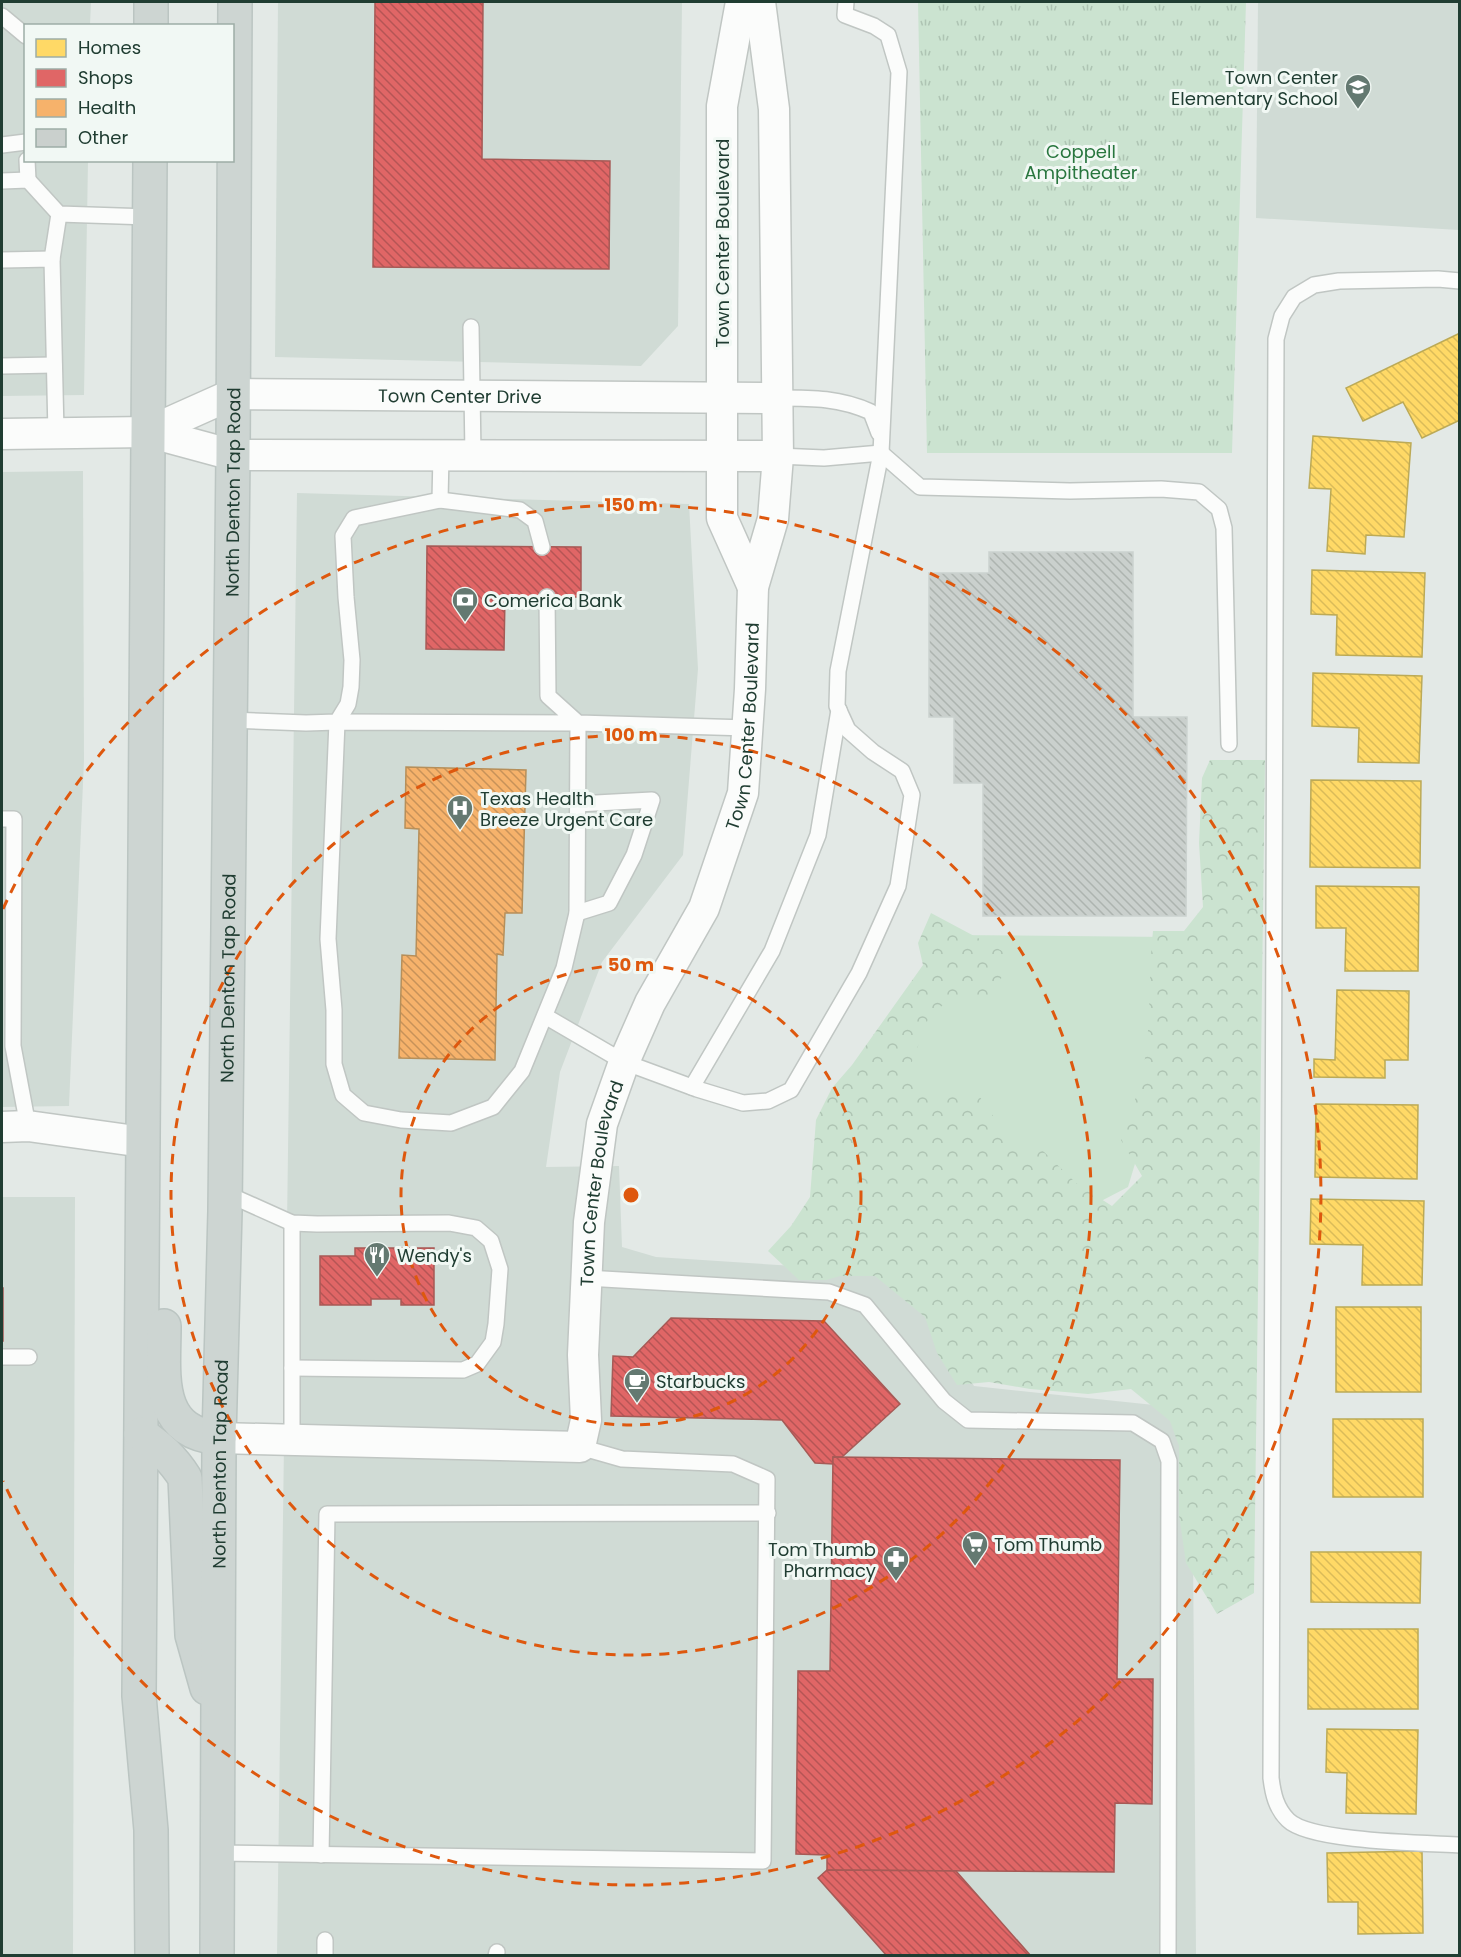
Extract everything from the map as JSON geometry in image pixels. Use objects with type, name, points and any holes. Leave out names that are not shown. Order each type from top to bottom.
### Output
[{"type":"main road","points":[[151,2],[151,24]]},
{"type":"main road","name":"North Denton Tap Road","points":[[217,1956],[219,1437],[225,1193],[235,2]]},
{"type":"main road","points":[[150,162],[139,1696],[151,1830],[152,1956]]},
{"type":"main road","points":[[142,1180],[164,1256],[164,1384],[167,1402],[177,1418],[190,1430],[207,1437],[219,1437]]},
{"type":"main road","points":[[141,1434],[159,1446],[174,1461],[185,1478],[192,1635],[217,1721]]},
{"type":"street","name":"Town Center Boulevard","points":[[741,2],[722,106],[722,518],[753,587]]},
{"type":"street","name":"Town Center Boulevard","points":[[580,1447],[586,1420],[583,1355],[589,1222],[602,1124],[624,1062],[650,1003],[704,908],[743,793],[750,689],[753,587],[773,519],[778,456],[774,110],[760,2]]},
{"type":"street","name":"Town Center Drive","points":[[148,432],[233,394],[779,398]]},
{"type":"street","name":"Town Center Drive","points":[[2,434],[148,432],[233,454],[778,456]]},
{"type":"street","points":[[15,1127],[143,1142]]},
{"type":"street","points":[[219,1437],[580,1447]]},
{"type":"lane","points":[[545,1016],[624,1062],[743,1103],[768,1101],[791,1090],[859,973],[898,886],[912,795],[902,771],[873,752],[849,730],[837,706],[838,671],[881,453],[899,72],[888,35],[874,26],[845,15],[846,2]]},
{"type":"lane","points":[[2,16],[24,34]]},
{"type":"lane","points":[[2,145],[24,142]]},
{"type":"lane","points":[[27,162],[28,180],[59,214],[149,217]]},
{"type":"lane","points":[[2,181],[28,180]]},
{"type":"lane","points":[[56,433],[52,258],[59,214]]},
{"type":"lane","points":[[2,260],[52,258]]},
{"type":"lane","points":[[1460,281],[1438,279],[1339,281],[1314,285],[1294,297],[1282,316],[1276,339],[1270,1767],[1275,1802],[1289,1821],[1314,1832],[1346,1838],[1460,1845]]},
{"type":"lane","points":[[471,327],[473,454]]},
{"type":"lane","points":[[2,366],[54,365]]},
{"type":"lane","points":[[779,398],[822,398],[851,403],[871,412],[879,433],[881,453],[920,487],[1070,491],[1161,489],[1199,492],[1219,509],[1224,528],[1229,744]]},
{"type":"lane","points":[[778,456],[824,458],[881,453]]},
{"type":"lane","points":[[440,500],[441,454]]},
{"type":"lane","points":[[542,547],[535,521],[520,510],[440,500],[354,518],[343,536],[346,608],[352,660],[348,704],[337,722],[328,939],[334,1010],[334,1064],[343,1095],[364,1113],[401,1120],[451,1123],[493,1107],[522,1071],[564,968],[577,913],[578,723],[548,696],[547,597]]},
{"type":"lane","points":[[692,1087],[772,951],[818,835],[839,710]]},
{"type":"lane","points":[[229,720],[306,723],[578,723],[748,728]]},
{"type":"lane","points":[[577,804],[652,800],[634,855],[609,903],[577,913]]},
{"type":"lane","points":[[2,819],[14,819],[7,1006],[13,1046],[15,1127]]},
{"type":"lane","points":[[225,1193],[292,1223],[449,1223],[476,1228],[491,1241],[500,1269],[496,1324],[493,1342],[477,1364],[463,1370],[292,1368]]},
{"type":"lane","points":[[292,1223],[292,1440]]},
{"type":"lane","points":[[586,1278],[829,1292],[865,1305],[944,1401],[968,1420],[1133,1423],[1162,1441],[1168,1461],[1168,1956]]},
{"type":"lane","points":[[2,1357],[29,1357]]},
{"type":"lane","points":[[216,1854],[763,1861],[767,1479],[733,1464],[622,1459],[580,1447]]},
{"type":"lane","points":[[321,1854],[327,1514],[768,1513]]},
{"type":"shaded area","points":[[2,2],[91,2],[90,24],[24,24],[24,162],[88,162],[84,395],[2,396]]},
{"type":"shaded area","points":[[278,2],[682,2],[678,326],[641,366],[275,357]]},
{"type":"shaded area","name":"Town Center Elementary School","points":[[1258,2],[1459,2],[1459,230],[1256,218]]},
{"type":"shaded area","points":[[83,471],[84,760],[69,1106],[2,1107],[2,472]]},
{"type":"shaded area","points":[[297,493],[689,504],[698,669],[683,855],[602,962],[560,1072],[546,1167],[619,1166],[622,1247],[656,1257],[810,1267],[867,1263],[933,1316],[974,1386],[1192,1409],[1196,1955],[277,1956]]},
{"type":"shaded area","points":[[2,1197],[75,1197],[73,1955],[2,1956]]},
{"type":"green space","name":"Coppell Ampitheater","points":[[918,2],[1246,2],[1232,453],[927,453]]},
{"type":"green space","points":[[1210,760],[1265,760],[1254,1593],[1217,1614],[1186,1563],[1179,1515],[1179,1446],[1170,1421],[1131,1389],[1088,1394],[1030,1389],[989,1382],[957,1385],[937,1353],[925,1317],[875,1276],[840,1276],[826,1280],[799,1280],[768,1251],[791,1226],[810,1197],[816,1120],[832,1088],[852,1065],[923,965],[918,943],[931,913],[1006,953],[997,1000],[963,1000],[932,1009],[908,1072],[933,1092],[977,1093],[1010,1140],[1041,1149],[1076,1183],[1112,1206],[1142,1176],[1121,1140],[1139,1087],[1146,1053],[1153,931],[1184,931],[1203,907],[1199,843],[1202,778]]},
{"type":"green space","points":[[952,935],[1170,937],[1170,1047],[1128,1187],[1080,1212],[860,1086]]},
{"type":"building: Homes","points":[[1460,333],[1460,420],[1422,438],[1403,402],[1363,421],[1346,388]]},
{"type":"building: Homes","points":[[1313,436],[1411,443],[1404,537],[1366,535],[1365,554],[1327,551],[1331,489],[1309,488]]},
{"type":"building: Homes","points":[[1312,570],[1425,573],[1422,657],[1336,655],[1337,615],[1311,614]]},
{"type":"building: Homes","points":[[1313,673],[1422,676],[1419,763],[1358,762],[1359,728],[1312,726]]},
{"type":"building: Homes","points":[[1311,780],[1421,781],[1420,868],[1310,867]]},
{"type":"building: Homes","points":[[1316,886],[1419,887],[1418,971],[1345,971],[1346,928],[1316,928]]},
{"type":"building: Homes","points":[[1337,990],[1409,991],[1408,1060],[1385,1060],[1385,1078],[1314,1077],[1314,1059],[1335,1060]]},
{"type":"building: Homes","points":[[1316,1104],[1418,1105],[1417,1179],[1315,1177]]},
{"type":"building: Homes","points":[[1311,1199],[1424,1201],[1422,1285],[1362,1285],[1363,1245],[1310,1244]]},
{"type":"building: Homes","points":[[1336,1307],[1421,1307],[1421,1392],[1336,1392]]},
{"type":"building: Homes","points":[[1333,1419],[1423,1419],[1423,1497],[1333,1497]]},
{"type":"building: Homes","points":[[1311,1552],[1421,1552],[1420,1603],[1311,1602]]},
{"type":"building: Homes","points":[[1308,1629],[1418,1629],[1418,1709],[1308,1709]]},
{"type":"building: Homes","points":[[1327,1729],[1418,1730],[1416,1814],[1346,1813],[1347,1773],[1326,1772]]},
{"type":"building: Homes","points":[[1422,1851],[1423,1933],[1358,1934],[1358,1902],[1328,1902],[1327,1853]]},
{"type":"building: Shops","points":[[375,2],[483,2],[482,159],[610,161],[609,269],[373,267]]},
{"type":"building: Shops","name":"Comerica Bank","points":[[427,546],[581,547],[581,597],[505,597],[504,650],[426,649]]},
{"type":"building: Shops","name":"Wendy's","points":[[355,1248],[434,1248],[434,1305],[401,1305],[401,1299],[371,1299],[371,1305],[320,1305],[320,1256],[355,1256]]},
{"type":"building: Shops","points":[[3,1288],[3,1341],[2,1341]]},
{"type":"building: Shops","points":[[671,1318],[824,1321],[900,1404],[842,1457],[833,1457],[833,1464],[815,1463],[782,1420],[611,1416],[613,1356],[633,1357]]},
{"type":"building: Shops","name":"Tom Thumb","points":[[833,1457],[1120,1460],[1117,1679],[1153,1679],[1152,1804],[1115,1803],[1114,1872],[827,1870],[827,1855],[796,1854],[798,1671],[830,1671]]},
{"type":"building: Shops","points":[[827,1870],[956,1871],[1031,1956],[887,1956],[818,1878]]},
{"type":"building: Health","points":[[406,767],[526,770],[522,913],[505,913],[503,955],[497,954],[495,1060],[399,1058],[402,955],[416,956],[419,829],[405,828]]},
{"type":"building: Other","points":[[989,552],[1133,552],[1133,717],[1187,717],[1186,916],[983,916],[983,783],[954,783],[954,717],[929,717],[929,573],[989,573]]},
{"type":"place","name":"Town Center Elementary School","points":[[1358,110]]},
{"type":"place","name":"Comerica Bank","points":[[465,623]]},
{"type":"place","name":"Texas Health Breeze Urgent Care","points":[[460,831]]},
{"type":"place","name":"Wendy's","points":[[377,1278]]},
{"type":"place","name":"Starbucks","points":[[637,1404]]},
{"type":"place","name":"Tom Thumb","points":[[975,1567]]},
{"type":"place","name":"Tom Thumb Pharmacy","points":[[896,1582]]}]
